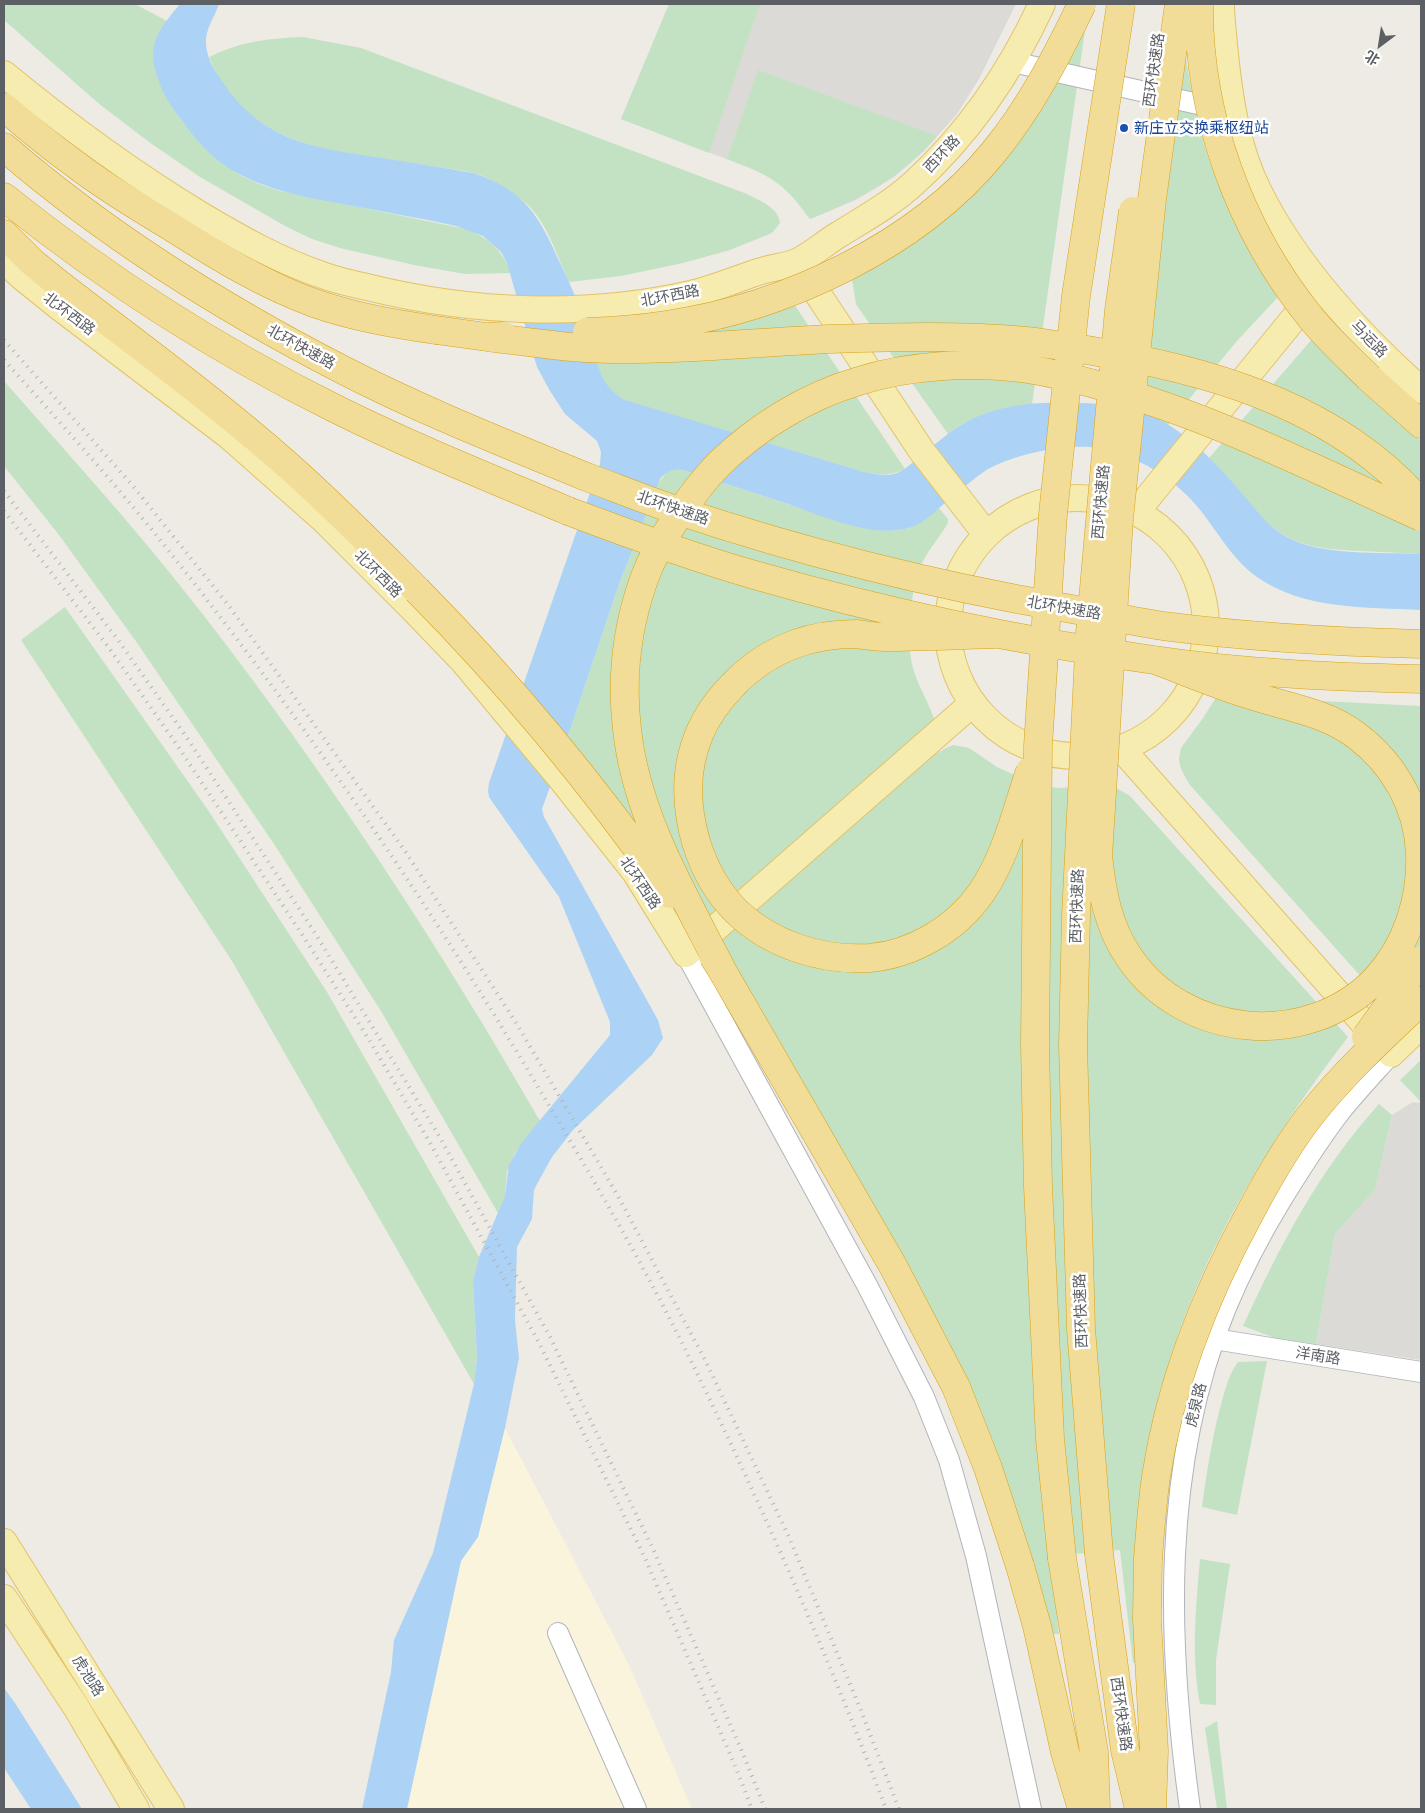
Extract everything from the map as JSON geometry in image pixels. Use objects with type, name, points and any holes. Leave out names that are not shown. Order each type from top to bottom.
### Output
[{"type":"highway","points":[[487,337],[618,330],[665,325],[706,317],[780,295],[871,254],[895,240],[930,215],[960,189],[993,153],[1038,87],[1082,4]]},
{"type":"highway","points":[[1096,1809],[1094,1752],[1062,1558],[1050,1439],[1038,1186],[1035,1045],[1038,746],[1053,514],[1076,296],[1121,4]]},
{"type":"highway","name":"西环快速路","points":[[1139,1809],[1125,1750],[1099,1554],[1081,1329],[1073,1045],[1076,916],[1090,633],[1119,310],[1164,4]]},
{"type":"highway","points":[[1155,660],[1251,695],[1332,720],[1370,746],[1398,779],[1412,812],[1420,844],[1420,874],[1416,903],[1402,940],[1388,964],[1367,987],[1337,1007],[1301,1021],[1284,1025],[1254,1026],[1210,1019],[1180,1005],[1155,987],[1128,956],[1120,943],[1109,916],[1101,881],[1098,856],[1119,519],[1152,199],[1180,4]]},
{"type":"highway","points":[[1199,4],[1200,37],[1208,99],[1227,165],[1250,222],[1284,280],[1311,318],[1369,378],[1421,424]]},
{"type":"highway","points":[[4,107],[48,144],[108,188],[211,252],[288,293],[344,312],[386,322],[487,337],[614,349],[722,346],[831,339],[922,337],[1024,341],[1130,358],[1174,367],[1226,382],[1266,396],[1299,411],[1332,429],[1367,452],[1399,480],[1421,503]]},
{"type":"highway","name":"北环快速路","points":[[4,148],[54,189],[127,242],[195,287],[346,372],[490,437],[671,509],[875,569],[1003,597],[1163,626],[1251,635],[1421,644]]},
{"type":"highway","points":[[4,197],[52,236],[108,275],[211,341],[276,378],[388,434],[568,512],[660,546],[751,574],[866,604],[997,634],[1155,660],[1250,671],[1421,679]]},
{"type":"highway","points":[[4,234],[54,280],[282,460],[332,504],[417,590],[520,701],[599,796],[628,834],[723,972]]},
{"type":"highway","points":[[1082,1809],[1065,1752],[1037,1626],[1020,1566],[988,1468],[956,1387],[893,1266],[723,972],[672,870],[636,780],[627,727],[625,697],[626,660],[632,625],[644,578],[668,531],[691,497],[716,467],[749,437],[804,403],[860,380],[932,367],[963,365],[1021,368],[1057,374],[1102,386],[1190,414],[1250,439],[1421,517]]},
{"type":"highway","points":[[997,634],[881,637],[853,634],[831,635],[796,644],[781,650],[758,664],[737,680],[719,700],[706,719],[695,745],[689,774],[688,803],[698,848],[709,874],[725,899],[745,919],[771,937],[801,950],[839,958],[873,958],[895,954],[912,948],[941,932],[963,915],[979,896],[995,872],[1001,857],[1038,746]]},
{"type":"highway","points":[[1152,1809],[1154,1751],[1147,1619],[1148,1559],[1151,1516],[1162,1444],[1177,1385],[1203,1311],[1231,1248],[1263,1188],[1313,1112],[1421,960]]},
{"type":"highway","points":[[1313,1112],[1356,1065],[1421,1001]]},
{"type":"main road","name":"西环路","points":[[796,262],[865,220],[913,184],[962,133],[998,86],[1013,62],[1042,4]]},
{"type":"main road","points":[[1143,503],[1321,285],[1285,236],[1258,191],[1242,147],[1227,80],[1221,4]]},
{"type":"main road","name":"北环西路","points":[[4,74],[77,132],[141,178],[236,236],[281,259],[327,277],[381,290],[434,301],[511,308],[599,308],[693,293],[760,271],[796,262]]},
{"type":"main road","name":"北环西路","points":[[4,260],[44,295],[229,436],[296,494],[450,648],[562,780],[635,872],[686,954]]},
{"type":"main road","points":[[796,262],[921,450],[986,534]]},
{"type":"main road","name":"马运路","points":[[1321,285],[1350,319],[1421,390]]},
{"type":"main road","points":[[1081,498],[1109,502],[1143,503],[1189,564],[1200,586],[1204,602],[1206,635],[1200,668],[1186,698],[1176,711],[1151,733],[1121,748],[1089,755],[1064,755],[1040,750],[1024,744],[996,727],[973,703],[963,687],[953,661],[948,633],[951,595],[957,578],[966,561],[986,534],[1012,515],[1032,506],[1052,500],[1081,498]]},
{"type":"main road","points":[[686,954],[973,703]]},
{"type":"main road","points":[[1121,748],[1391,1054],[1421,1025]]},
{"type":"main road","name":"虎池路","points":[[4,1542],[171,1809]]},
{"type":"main road","name":"虎池路","points":[[4,1598],[76,1707],[136,1809]]},
{"type":"street","points":[[1013,62],[1233,112]]},
{"type":"street","points":[[686,954],[868,1287],[924,1397],[949,1460],[976,1556],[1031,1809]]},
{"type":"street","name":"虎泉路","points":[[1190,1809],[1182,1757],[1176,1680],[1174,1603],[1179,1491],[1186,1443],[1196,1401],[1225,1309],[1258,1241],[1298,1173],[1340,1113],[1391,1054]]},
{"type":"street","name":"洋南路","points":[[1214,1339],[1421,1372]]},
{"type":"street","points":[[558,1633],[636,1809]]},
{"type":"shaded area","points":[[669,4],[1016,4],[979,79],[957,114],[924,151],[894,177],[856,200],[810,219],[788,191],[774,179],[753,169],[621,119]]},
{"type":"shaded area","points":[[1413,1102],[1421,1103],[1421,1360],[1316,1344],[1335,1234],[1375,1190],[1392,1115]]},
{"type":"shaded area","points":[[505,1428],[629,1665],[692,1809],[407,1809],[461,1561],[478,1536]]},
{"type":"green space","points":[[4,4],[135,4],[167,21],[159,33],[162,88],[182,121],[215,158],[242,176],[280,191],[474,232],[494,246],[504,258],[511,273],[465,274],[414,265],[340,248],[312,239],[285,226],[200,177],[149,142],[98,103],[4,20]]},
{"type":"green space","points":[[669,4],[760,4],[709,153],[621,119]]},
{"type":"green space","points":[[1088,9],[1032,404],[988,413],[967,421],[948,434],[856,304],[852,279],[917,230]]},
{"type":"green space","points":[[1180,27],[1198,123],[1207,154],[1221,191],[1238,227],[1279,296],[1236,342],[1168,425],[1133,408]]},
{"type":"green space","points":[[303,37],[361,48],[747,194],[772,209],[779,217],[780,223],[772,233],[730,250],[683,263],[621,276],[569,282],[552,241],[535,213],[524,201],[477,174],[333,151],[302,142],[273,130],[248,113],[226,89],[209,57],[243,44],[278,38]]},
{"type":"green space","points":[[758,70],[937,136],[909,164],[879,186],[847,203],[810,219],[792,196],[775,181],[727,159]]},
{"type":"green space","points":[[792,301],[905,469],[885,474],[864,472],[632,403],[614,393],[599,370],[591,341]]},
{"type":"green space","points":[[1313,338],[1385,409],[1421,441],[1421,554],[1322,548],[1289,538],[1260,516],[1209,458]]},
{"type":"green space","points":[[4,381],[153,553],[247,673],[379,860],[462,989],[540,1121],[515,1153],[507,1172],[505,1196],[498,1213],[381,1011],[274,844],[135,640],[59,535],[4,466]]},
{"type":"green space","points":[[674,469],[686,471],[840,521],[880,530],[893,531],[910,528],[939,508],[948,519],[948,523],[921,565],[914,588],[910,616],[910,644],[913,668],[935,721],[706,922],[566,742],[618,587],[658,483],[668,471]]},
{"type":"green space","points":[[65,607],[208,810],[327,992],[479,1257],[473,1281],[477,1359],[474,1384],[232,961],[21,640]]},
{"type":"green space","points":[[1224,685],[1322,701],[1421,706],[1421,982],[1380,998],[1190,785],[1180,766],[1181,748]]},
{"type":"green space","points":[[953,745],[969,748],[997,767],[1032,783],[1057,788],[1100,786],[1116,788],[1130,796],[1348,1037],[1276,1139],[1243,1193],[1214,1250],[1189,1307],[1168,1367],[1152,1427],[1143,1489],[1137,1663],[1133,1663],[1120,1550],[1050,1556],[1059,1634],[1051,1634],[1028,1549],[718,937],[934,755]]},
{"type":"green space","points":[[1421,1060],[1421,1102],[1400,1080]]},
{"type":"green space","points":[[1379,1104],[1392,1115],[1375,1190],[1335,1234],[1316,1344],[1275,1338],[1243,1326],[1286,1238],[1302,1210],[1337,1156]]},
{"type":"green space","points":[[1267,1361],[1237,1515],[1202,1507],[1215,1427],[1230,1376],[1238,1362]]},
{"type":"green space","points":[[1200,1559],[1230,1564],[1216,1660],[1216,1705],[1200,1704],[1197,1686],[1195,1632]]},
{"type":"green space","points":[[1217,1721],[1227,1809],[1217,1809],[1205,1728]]},
{"type":"water","points":[[180,4],[219,4],[209,26],[206,39],[207,52],[211,63],[239,103],[255,118],[272,129],[310,145],[331,150],[473,173],[491,180],[519,197],[546,233],[570,284],[591,340],[601,374],[610,388],[625,400],[864,472],[886,475],[898,473],[904,469],[961,425],[998,409],[1048,403],[1121,405],[1155,417],[1186,437],[1201,449],[1227,476],[1267,522],[1287,537],[1301,543],[1334,550],[1421,554],[1421,610],[1336,605],[1295,596],[1275,588],[1248,570],[1233,555],[1201,511],[1168,479],[1141,462],[1112,451],[1097,448],[1056,448],[1027,454],[999,464],[979,475],[918,524],[905,529],[891,531],[861,528],[846,524],[686,471],[672,470],[660,479],[618,587],[542,809],[544,817],[658,1020],[663,1038],[652,1055],[573,1130],[552,1157],[534,1190],[532,1219],[517,1247],[515,1320],[519,1358],[505,1428],[478,1537],[461,1561],[407,1809],[362,1809],[391,1672],[394,1640],[433,1553],[474,1384],[477,1358],[473,1281],[479,1257],[505,1196],[509,1165],[522,1142],[610,1035],[610,1022],[559,897],[489,797],[488,791],[489,783],[600,464],[601,452],[597,441],[565,414],[550,391],[537,367],[507,263],[501,252],[483,236],[456,226],[278,190],[246,178],[216,159],[204,148],[169,103],[157,77],[153,59],[153,50],[159,32]]},
{"type":"water","points":[[4,1688],[82,1809],[31,1809],[4,1768]]},
{"type":"railway","points":[[4,340],[133,486],[229,606],[405,851],[515,1021],[618,1196],[705,1360],[788,1535],[860,1708],[899,1809]]},
{"type":"railway","points":[[4,360],[84,449],[213,607],[360,810],[498,1020],[621,1229],[695,1369],[796,1587],[865,1753],[886,1809]]},
{"type":"railway","points":[[4,491],[118,640],[187,738],[315,933],[439,1136],[550,1337],[653,1549],[744,1756],[765,1809]]},
{"type":"railway","points":[[4,511],[109,648],[177,745],[305,939],[368,1038],[429,1141],[539,1343],[644,1556],[752,1809]]},
{"type":"place","name":"新庄立交换乘枢纽站","points":[[1124,128]]}]
